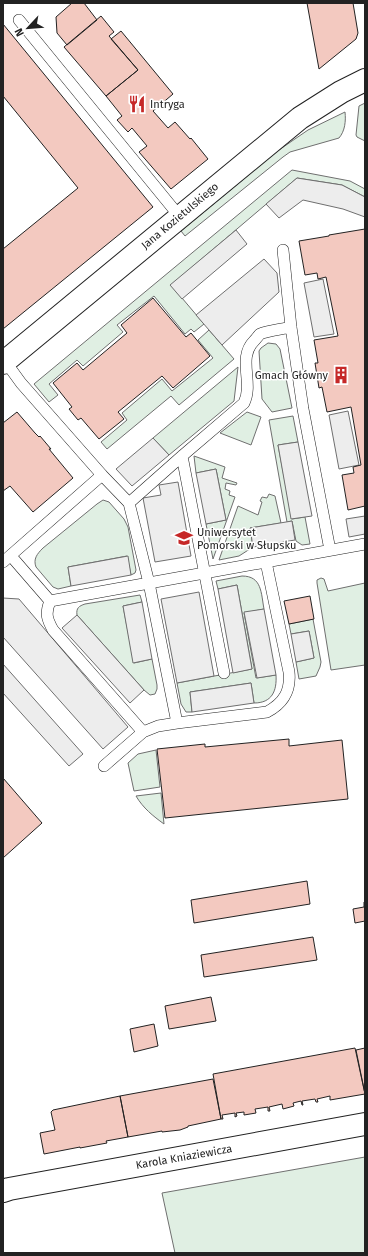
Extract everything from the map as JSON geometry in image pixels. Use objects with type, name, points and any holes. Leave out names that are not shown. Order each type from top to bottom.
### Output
[{"type":"street","name":"Jana Kozietulskiego","points":[[4,362],[300,118],[341,92],[365,80]]},
{"type":"street","name":"Karola Kniaziewicza","points":[[3,1191],[365,1124]]},
{"type":"lane","points":[[20,20],[180,217]]},
{"type":"lane","points":[[283,250],[291,327],[303,409],[330,550]]},
{"type":"lane","points":[[129,503],[244,403],[248,392],[247,350],[260,334],[291,327]]},
{"type":"lane","points":[[4,362],[102,475],[129,503],[149,583],[177,723]]},
{"type":"lane","points":[[182,456],[224,673]]},
{"type":"lane","points":[[50,601],[7,559],[102,475]]},
{"type":"lane","points":[[50,601],[365,544]]},
{"type":"lane","points":[[104,766],[143,732],[158,726],[267,712],[274,708],[284,698],[290,682],[289,672],[266,562]]},
{"type":"lane","points":[[50,601],[47,615],[48,622],[53,630],[143,732]]},
{"type":"green space","points":[[365,103],[365,141],[356,135],[359,106]]},
{"type":"green space","points":[[345,112],[345,126],[339,138],[290,152],[185,236],[181,231],[276,152],[308,130]]},
{"type":"green space","points":[[292,170],[350,181],[365,189],[365,197],[342,185],[297,178],[171,285],[204,324],[194,332],[191,329],[185,334],[154,296],[117,325],[123,332],[83,366],[77,360],[49,384],[58,395],[49,402],[34,384]]},
{"type":"green space","points":[[209,330],[234,359],[179,405],[171,396],[107,449],[101,442],[127,420],[122,413],[162,379],[172,391],[213,358],[198,340]]},
{"type":"green space","points":[[268,343],[276,344],[280,349],[292,408],[272,412],[262,399],[259,351]]},
{"type":"green space","points":[[238,367],[234,401],[169,455],[153,438]]},
{"type":"green space","points":[[247,412],[261,417],[251,445],[220,433]]},
{"type":"green space","points":[[293,416],[298,442],[278,445],[292,519],[305,517],[310,544],[302,545],[296,541],[292,521],[287,522],[269,420]]},
{"type":"green space","points":[[194,456],[225,467],[222,478],[237,483],[236,485],[226,483],[225,489],[230,491],[229,495],[235,497],[213,559],[206,524],[226,520],[216,469],[196,473]]},
{"type":"green space","points":[[269,494],[275,496],[281,523],[250,528],[253,547],[239,556],[219,560],[238,506],[258,515],[262,497],[267,498]]},
{"type":"green space","points":[[103,500],[109,502],[124,519],[128,527],[136,570],[135,573],[131,575],[127,556],[68,567],[71,586],[58,589],[53,587],[36,567],[35,559],[37,555],[43,548]]},
{"type":"green space","points":[[242,576],[249,577],[257,582],[261,592],[264,609],[244,613],[256,678],[276,675],[276,686],[274,691],[265,701],[254,703],[251,683],[190,692],[192,712],[186,712],[181,704],[177,683],[252,669],[237,585],[218,589],[216,581]]},
{"type":"green space","points":[[321,578],[324,579],[328,591],[365,583],[365,665],[331,670],[317,583],[317,580]]},
{"type":"green space","points":[[140,595],[142,602],[123,606],[134,663],[152,659],[157,689],[155,694],[150,695],[77,615],[78,608],[85,604]]},
{"type":"green space","points":[[313,619],[321,662],[320,667],[316,676],[299,679],[296,662],[314,658],[309,631],[291,634],[289,624]]},
{"type":"green space","points":[[156,750],[160,787],[134,791],[128,763],[138,754]]},
{"type":"green space","points":[[161,793],[164,824],[148,812],[136,796]]},
{"type":"green space","points":[[365,1157],[365,1253],[175,1253],[162,1193]]},
{"type":"shaded area","points":[[297,178],[342,185],[365,197],[365,217],[343,209],[303,200],[279,218],[266,204]]},
{"type":"shaded area","points":[[236,230],[247,244],[182,299],[170,285]]},
{"type":"shaded area","points":[[264,259],[277,273],[279,292],[222,345],[196,315]]},
{"type":"shaded area","points":[[323,279],[334,334],[314,337],[304,283]]},
{"type":"shaded area","points":[[348,411],[359,465],[339,469],[329,415]]},
{"type":"shaded area","points":[[153,438],[169,455],[132,486],[116,469]]},
{"type":"shaded area","points":[[298,442],[312,516],[291,519],[278,445]]},
{"type":"shaded area","points":[[216,469],[226,520],[206,524],[196,473]]},
{"type":"shaded area","points":[[178,482],[191,556],[155,562],[143,498],[161,495],[159,485]]},
{"type":"shaded area","points":[[365,516],[365,534],[349,537],[346,519]]},
{"type":"shaded area","points":[[292,521],[295,540],[253,547],[250,528]]},
{"type":"shaded area","points":[[128,556],[131,575],[71,586],[68,567]]},
{"type":"shaded area","points":[[237,585],[252,669],[233,673],[218,589]]},
{"type":"shaded area","points":[[199,592],[214,676],[177,683],[161,599]]},
{"type":"shaded area","points":[[3,598],[19,599],[128,727],[103,749],[3,637]]},
{"type":"shaded area","points":[[142,602],[152,659],[133,663],[123,606]]},
{"type":"shaded area","points":[[264,609],[276,675],[257,678],[244,612]]},
{"type":"shaded area","points":[[77,615],[144,690],[130,703],[62,628]]},
{"type":"shaded area","points":[[309,631],[314,658],[296,662],[291,634]]},
{"type":"shaded area","points":[[3,664],[83,754],[69,766],[3,693]]},
{"type":"shaded area","points":[[251,683],[254,703],[192,712],[190,692]]},
{"type":"building","points":[[72,3],[84,3],[97,20],[67,45],[57,33],[56,17]]},
{"type":"building","points":[[307,3],[353,3],[358,33],[356,39],[319,69]]},
{"type":"building","points":[[101,16],[114,32],[109,36],[138,70],[106,96],[64,47]]},
{"type":"building","points":[[3,24],[153,207],[3,329],[3,249],[78,188],[3,96]]},
{"type":"building","name":"Intryga","points":[[121,31],[173,94],[153,111],[168,128],[175,122],[190,139],[191,138],[208,159],[171,189],[139,152],[147,146],[132,128],[128,132],[117,120],[122,116],[106,96],[138,70],[111,39]]},
{"type":"building","name":"Gmach Główny","points":[[365,229],[365,506],[348,510],[342,475],[354,473],[353,467],[361,465],[351,407],[327,412],[322,387],[319,388],[315,363],[318,363],[314,340],[338,336],[326,277],[318,279],[317,273],[305,275],[299,241]]},
{"type":"building","points":[[153,298],[186,337],[191,333],[210,356],[173,388],[162,376],[118,412],[124,419],[99,439],[81,418],[78,420],[69,409],[72,407],[53,383],[77,363],[83,370],[127,333],[121,325]]},
{"type":"building","points":[[17,412],[35,433],[39,437],[40,436],[73,478],[33,512],[10,486],[3,491],[3,423]]},
{"type":"building","points":[[310,596],[314,619],[289,624],[284,601]]},
{"type":"building","points":[[289,739],[289,746],[342,740],[348,799],[165,818],[157,749],[205,744],[205,747]]},
{"type":"building","points":[[3,778],[42,823],[3,858]]},
{"type":"building","points":[[307,881],[310,904],[194,923],[191,900]]},
{"type":"building","points":[[364,902],[365,921],[355,923],[353,909],[364,907]]},
{"type":"building","points":[[313,937],[317,960],[204,977],[201,955]]},
{"type":"building","points":[[211,997],[216,1021],[169,1029],[165,1006]]},
{"type":"building","points":[[154,1024],[158,1046],[134,1052],[130,1029]]},
{"type":"building","points":[[355,1048],[365,1094],[330,1100],[330,1096],[317,1099],[318,1102],[316,1102],[315,1099],[302,1101],[303,1105],[301,1101],[293,1103],[294,1106],[283,1109],[282,1104],[269,1107],[270,1111],[268,1111],[268,1107],[255,1109],[256,1113],[244,1115],[244,1112],[236,1113],[237,1116],[235,1117],[235,1113],[222,1115],[223,1119],[221,1119],[213,1074]]},
{"type":"building","points":[[365,1048],[365,1094],[356,1050]]},
{"type":"building","points":[[213,1079],[221,1119],[188,1126],[180,1130],[162,1131],[128,1137],[120,1096]]},
{"type":"building","points":[[120,1096],[128,1137],[106,1141],[107,1143],[44,1154],[40,1133],[55,1130],[51,1112],[53,1110]]},
{"type":"place","name":"Intryga","points":[[137,104]]},
{"type":"place","name":"Gmach Główny","points":[[341,375]]},
{"type":"place","name":"Uniwersytet Pomorski w Słupsku","points":[[184,538]]}]
